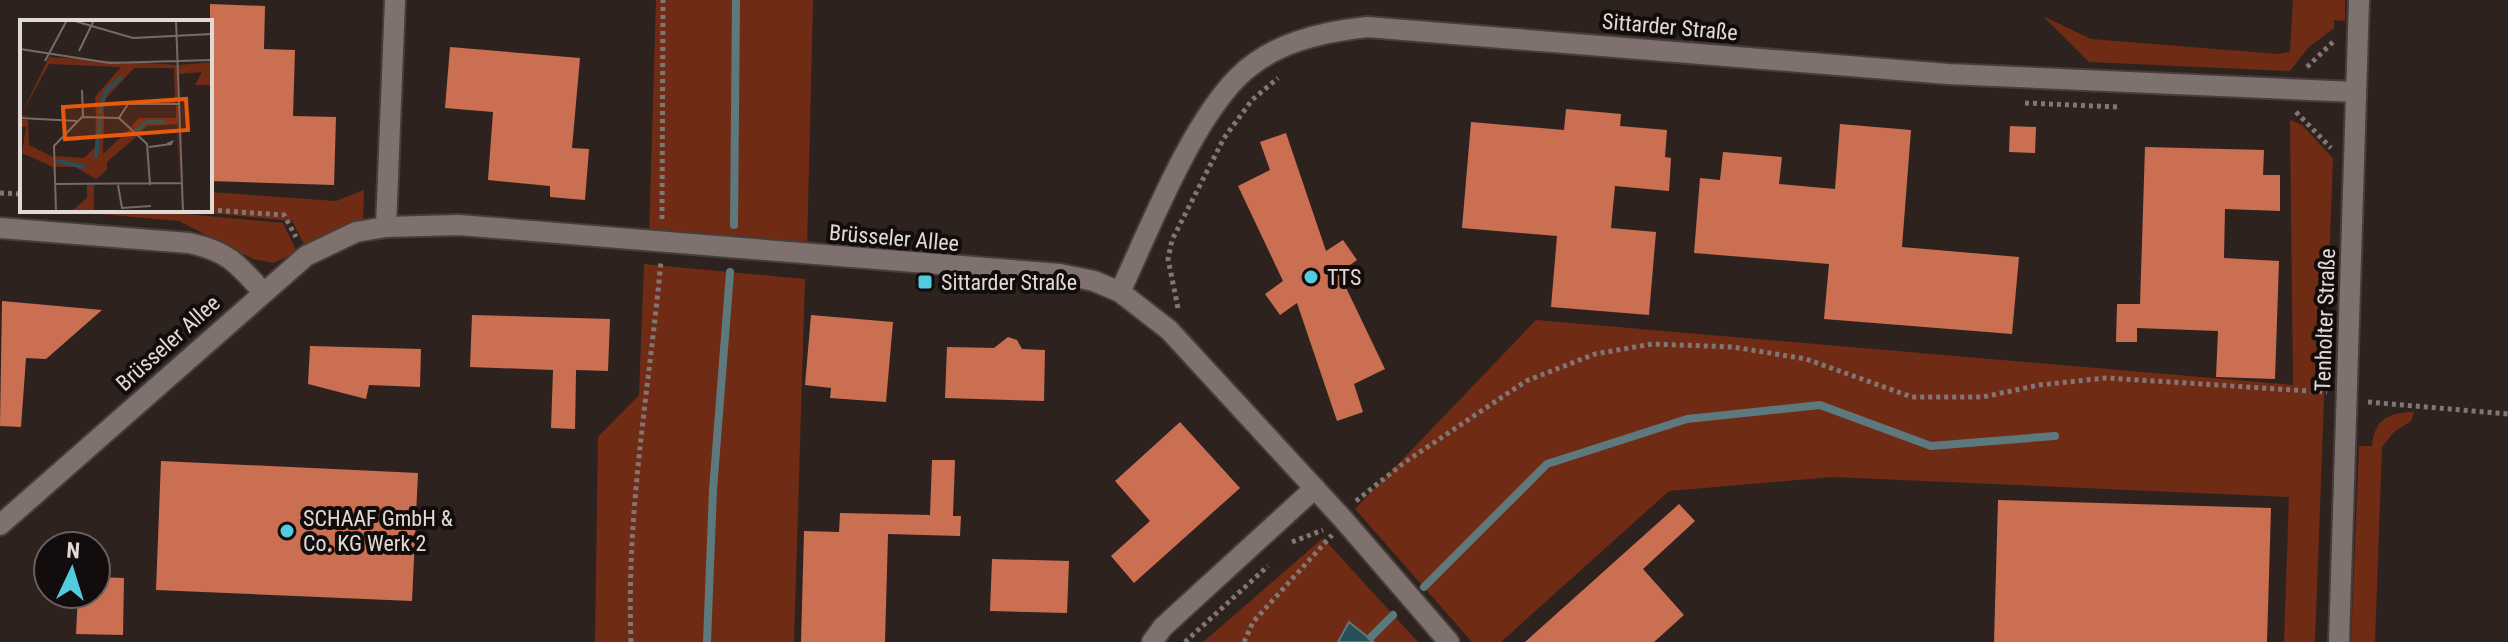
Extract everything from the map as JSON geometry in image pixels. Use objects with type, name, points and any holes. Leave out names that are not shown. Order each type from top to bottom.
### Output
[{"type":"street","points":[[386,227],[395,0]]},
{"type":"street","name":"Tenholter Straße","points":[[2339,642],[2359,0]]},
{"type":"street","name":"Sittarder Straße","points":[[1120,292],[1196,135],[1238,77],[1272,53],[1324,32],[1367,27],[1948,74],[2356,92]]},
{"type":"street","name":"Brüsseler Allee","points":[[0,525],[262,291],[306,256],[356,232],[386,227],[459,225],[1060,274],[1094,281],[1120,292],[1169,330],[1343,519],[1449,642]]},
{"type":"street","points":[[0,228],[189,243],[213,248],[234,259],[262,291]]},
{"type":"street","points":[[1152,642],[1163,627],[1315,488]]},
{"type":"path","points":[[631,642],[628,569],[631,523],[663,243],[660,199],[663,0]]},
{"type":"path","points":[[2284,112],[2295,112],[2298,73],[2319,59],[2337,37],[2357,37]]},
{"type":"path","points":[[1169,330],[1181,317],[1168,259],[1172,240],[1224,138],[1252,100],[1284,73]]},
{"type":"path","points":[[2020,103],[2123,107]]},
{"type":"path","points":[[0,193],[20,194]]},
{"type":"path","points":[[212,210],[284,215],[306,256]]},
{"type":"path","points":[[1343,519],[1353,503],[1405,462],[1526,381],[1595,354],[1652,344],[1733,347],[1806,359],[1912,397],[1983,397],[2039,385],[2106,378],[2322,391],[2369,402],[2508,414]]},
{"type":"path","points":[[1244,642],[1253,622],[1335,533],[1327,530],[1311,532],[1281,552]]},
{"type":"path","points":[[1185,642],[1271,562]]},
{"type":"shaded area","points":[[656,0],[813,0],[807,249],[649,237]]},
{"type":"shaded area","points":[[2293,0],[2345,0],[2345,21],[2334,20],[2334,28],[2308,48],[2290,71],[2089,62],[2043,16],[2091,39],[2278,54],[2290,52]]},
{"type":"shaded area","points":[[2290,120],[2302,125],[2333,158],[2315,642],[2284,642],[2289,497],[1832,477],[1669,491],[1501,642],[1472,642],[1355,509],[1536,320],[2293,385]]},
{"type":"shaded area","points":[[364,190],[363,223],[305,246],[292,221],[198,212],[212,212],[212,192],[336,201]]},
{"type":"shaded area","points":[[78,212],[164,212],[283,223],[297,252],[274,263],[253,259],[179,221]]},
{"type":"shaded area","points":[[644,264],[805,279],[794,642],[595,642],[598,437],[639,395]]},
{"type":"shaded area","points":[[2414,412],[2411,421],[2394,432],[2382,447],[2375,642],[2351,642],[2359,446],[2372,446],[2376,430],[2384,419]]},
{"type":"shaded area","points":[[1323,538],[1418,642],[1203,642]]},
{"type":"water","points":[[1349,622],[1374,642],[1338,642]]},
{"type":"building","points":[[210,4],[265,6],[264,49],[295,50],[293,116],[336,117],[334,185],[212,181]]},
{"type":"building","points":[[450,47],[580,58],[572,148],[589,149],[585,200],[550,197],[550,186],[488,180],[493,112],[445,108]]},
{"type":"building","points":[[1566,109],[1621,114],[1620,126],[1667,130],[1665,157],[1671,158],[1669,191],[1615,186],[1611,228],[1656,232],[1649,315],[1551,307],[1557,236],[1462,228],[1471,122],[1564,130]]},
{"type":"building","points":[[1840,124],[1911,130],[1902,247],[2019,257],[2012,334],[1824,319],[1829,264],[1694,253],[1700,178],[1720,180],[1723,152],[1782,157],[1779,184],[1835,189]]},
{"type":"building","points":[[2010,126],[2036,127],[2035,153],[2009,152]]},
{"type":"building","name":"TTS","points":[[1286,133],[1326,251],[1343,240],[1357,260],[1339,273],[1385,369],[1354,384],[1363,412],[1337,421],[1297,303],[1280,315],[1265,294],[1283,281],[1238,186],[1270,170],[1260,142]]},
{"type":"building","points":[[2145,147],[2264,150],[2263,175],[2280,175],[2280,211],[2225,209],[2224,258],[2279,261],[2275,379],[2216,377],[2218,331],[2137,328],[2137,342],[2116,342],[2117,304],[2140,304]]},
{"type":"building","points":[[2,301],[102,310],[46,359],[26,358],[21,427],[0,426]]},
{"type":"building","points":[[472,315],[610,319],[608,371],[576,370],[575,429],[551,428],[553,370],[470,367]]},
{"type":"building","points":[[811,315],[893,322],[886,402],[830,398],[831,388],[805,385]]},
{"type":"building","points":[[1008,337],[1017,340],[1022,349],[1045,350],[1044,401],[945,398],[947,347],[994,348]]},
{"type":"building","points":[[310,346],[421,349],[420,387],[369,385],[366,399],[308,384]]},
{"type":"building","points":[[1180,422],[1240,488],[1134,583],[1111,556],[1150,521],[1115,481]]},
{"type":"building","points":[[932,460],[955,460],[953,516],[961,516],[960,536],[888,534],[885,642],[801,642],[804,531],[839,532],[840,513],[930,515]]},
{"type":"building","name":"SCHAAF GmbH & Co. KG Werk 2","points":[[161,461],[418,473],[412,601],[156,590]]},
{"type":"building","points":[[1998,500],[2271,508],[2267,642],[1994,642]]},
{"type":"building","points":[[1679,504],[1695,521],[1643,569],[1684,615],[1654,642],[1525,642]]},
{"type":"building","points":[[992,559],[1069,561],[1067,613],[990,611]]},
{"type":"building","points":[[112,578],[124,578],[123,635],[76,634],[77,610],[112,610]]},
{"type":"waterway","points":[[734,225],[736,0]]},
{"type":"waterway","points":[[707,642],[713,490],[730,272]]},
{"type":"waterway","points":[[1424,587],[1547,464],[1687,419],[1820,405],[1931,446],[2055,436]]},
{"type":"waterway","points":[[1371,637],[1393,615]]},
{"type":"place","name":"TTS","points":[[1311,277]]},
{"type":"place","name":"Sittarder Straße","points":[[925,282]]},
{"type":"place","name":"SCHAAF GmbH & Co. KG Werk 2","points":[[287,531]]}]
